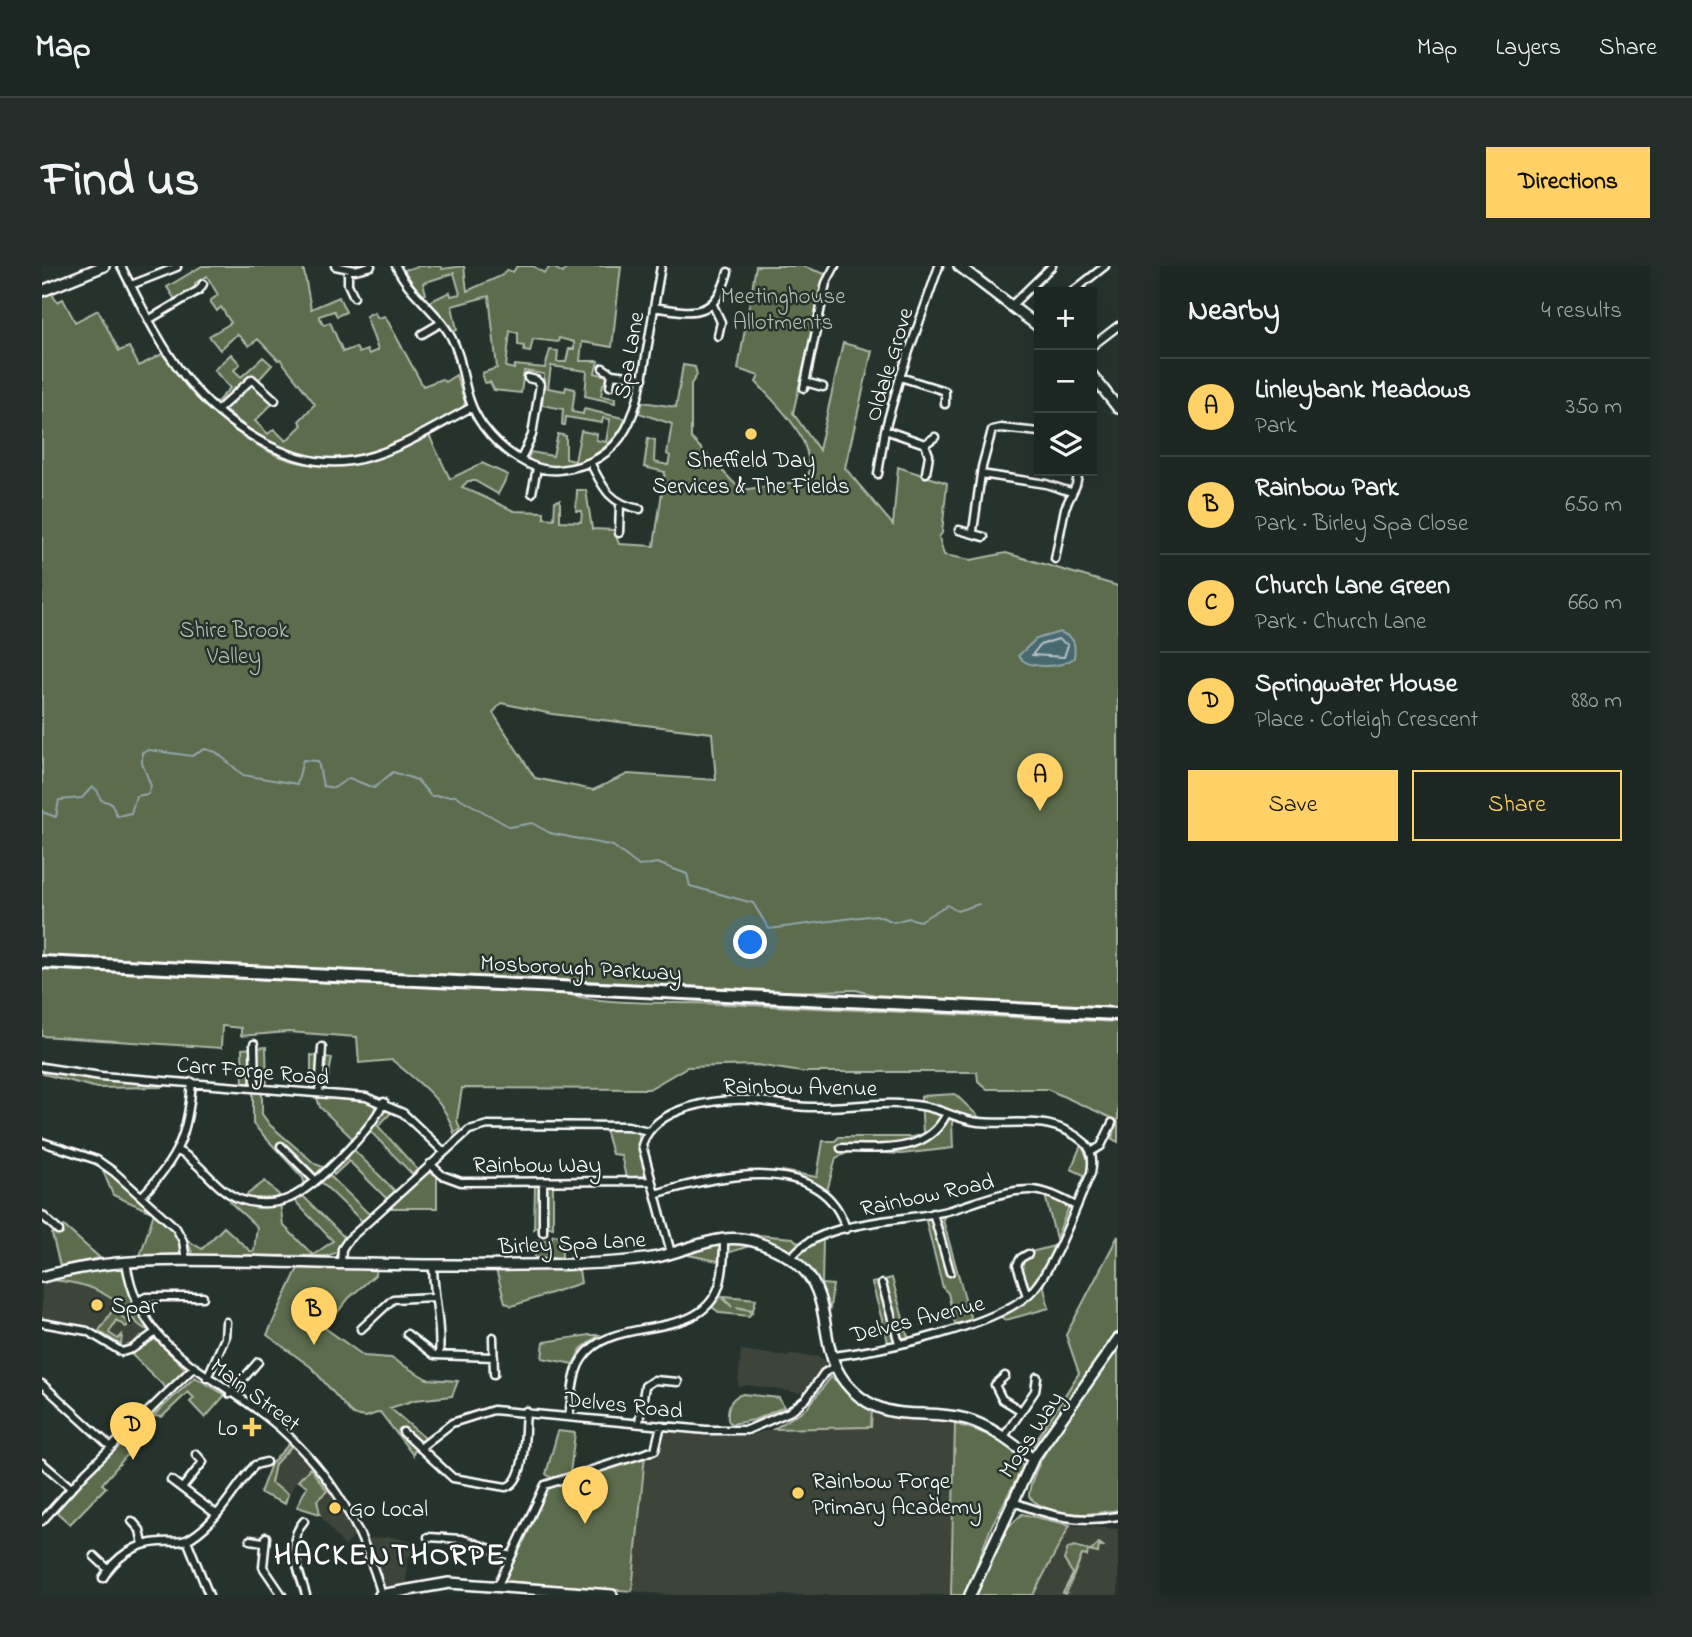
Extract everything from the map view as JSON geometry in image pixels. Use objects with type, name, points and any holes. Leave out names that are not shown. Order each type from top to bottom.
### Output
[{"type":"highway","name":"Mosborough Parkway","points":[[42,962],[1118,1014]]},
{"type":"street","points":[[42,291],[85,270],[104,266]]},
{"type":"street","points":[[121,266],[184,376],[219,409],[257,437],[286,453],[305,459],[338,462],[385,451],[472,407]]},
{"type":"street","points":[[335,266],[348,270],[370,266]]},
{"type":"street","points":[[396,266],[409,288],[441,323],[455,345],[464,387],[472,407],[492,437],[537,468],[568,469],[590,462],[601,486],[620,505],[640,509]]},
{"type":"street","name":"Spa Lane","points":[[590,462],[615,444],[631,424],[643,378],[661,266]]},
{"type":"street","points":[[823,387],[805,385],[827,284],[835,266]]},
{"type":"street","name":"Oldale Grove","points":[[878,474],[885,430],[900,377],[939,266]]},
{"type":"street","points":[[959,266],[1034,320]]},
{"type":"street","points":[[1012,305],[1052,266]]},
{"type":"street","points":[[1078,287],[1105,266]]},
{"type":"street","points":[[131,285],[177,267]]},
{"type":"street","points":[[348,270],[348,284],[354,297]]},
{"type":"street","points":[[654,307],[691,312],[713,304],[720,296],[728,272]]},
{"type":"street","points":[[150,319],[199,290],[203,284]]},
{"type":"street","points":[[713,304],[721,322],[718,336]]},
{"type":"street","points":[[422,334],[441,323]]},
{"type":"street","points":[[1097,342],[1118,326]]},
{"type":"street","points":[[603,368],[612,374],[643,378]]},
{"type":"street","points":[[610,386],[612,374]]},
{"type":"street","points":[[900,377],[945,391],[945,404]]},
{"type":"street","points":[[521,459],[532,435],[540,384],[537,380],[528,378]]},
{"type":"street","points":[[219,409],[252,379],[256,379],[275,400]]},
{"type":"street","points":[[1097,385],[1118,408]]},
{"type":"street","points":[[972,531],[981,474],[992,430],[1001,428],[1034,431]]},
{"type":"street","points":[[885,430],[925,444]]},
{"type":"street","points":[[925,444],[935,437]]},
{"type":"street","points":[[925,444],[929,459],[926,473]]},
{"type":"street","points":[[532,493],[537,468]]},
{"type":"street","points":[[981,474],[1046,484],[1071,492]]},
{"type":"street","points":[[1055,559],[1071,492],[1078,476]]},
{"type":"street","points":[[619,533],[620,505]]},
{"type":"street","points":[[959,530],[972,531],[984,537]]},
{"type":"street","points":[[254,1044],[255,1087]]},
{"type":"street","points":[[319,1093],[322,1047]]},
{"type":"street","name":"Carr Forge Road","points":[[42,1067],[101,1076],[366,1097],[384,1102],[403,1113],[443,1151]]},
{"type":"street","points":[[142,1196],[178,1151],[187,1125],[192,1082]]},
{"type":"street","name":"Rainbow Avenue","points":[[648,1131],[674,1114],[705,1104],[730,1101],[812,1107],[907,1104],[979,1122],[1038,1123],[1083,1142],[1091,1152]]},
{"type":"street","points":[[178,1151],[228,1193],[246,1201],[282,1200],[315,1180],[374,1120],[384,1102]]},
{"type":"street","points":[[841,1148],[892,1147],[921,1142],[935,1132],[947,1113]]},
{"type":"street","points":[[1076,1206],[1091,1173],[1091,1152],[1101,1146],[1112,1123]]},
{"type":"street","points":[[341,1263],[342,1249],[348,1240],[443,1151],[469,1130],[488,1125],[628,1126],[648,1131],[642,1150],[671,1253]]},
{"type":"street","points":[[42,1142],[97,1160],[142,1196],[176,1228],[184,1241],[186,1260]]},
{"type":"street","points":[[281,1146],[315,1180]]},
{"type":"street","name":"Rainbow Way","points":[[430,1164],[442,1175],[458,1181],[650,1181]]},
{"type":"street","points":[[655,1194],[729,1175],[786,1179],[809,1185],[828,1196],[837,1206],[846,1230]]},
{"type":"street","points":[[543,1183],[543,1232]]},
{"type":"street","name":"Rainbow Road","points":[[791,1258],[810,1241],[846,1230],[1030,1190],[1045,1192],[1076,1206]]},
{"type":"street","name":"Delves Avenue","points":[[832,1356],[899,1343],[992,1318],[1027,1296],[1046,1270],[1076,1206]]},
{"type":"street","points":[[933,1213],[950,1272]]},
{"type":"street","points":[[42,1215],[59,1231]]},
{"type":"street","points":[[569,1416],[579,1364],[594,1346],[612,1337],[684,1319],[702,1308],[714,1296],[721,1278],[724,1238]]},
{"type":"street","name":"Birley Spa Lane","points":[[42,1277],[83,1266],[186,1260],[433,1265],[612,1263],[671,1253],[724,1238],[760,1243],[791,1258],[807,1274],[820,1295],[832,1356],[854,1392],[883,1410],[898,1415],[958,1417],[1003,1438],[1033,1459]]},
{"type":"street","points":[[1027,1296],[1017,1265],[1021,1258],[1028,1254]]},
{"type":"street","name":"Main Street","points":[[126,1262],[136,1302],[156,1332],[193,1368],[281,1429],[349,1510],[363,1538],[381,1595]]},
{"type":"street","points":[[433,1265],[434,1297],[441,1325],[439,1355]]},
{"type":"street","points":[[883,1284],[899,1343]]},
{"type":"street","points":[[136,1302],[146,1297],[203,1297]]},
{"type":"street","points":[[361,1329],[393,1299],[434,1297]]},
{"type":"street","points":[[207,1378],[225,1338],[226,1322]]},
{"type":"street","points":[[42,1323],[87,1331],[122,1352],[132,1349],[156,1332]]},
{"type":"street","points":[[407,1334],[424,1350],[439,1355],[494,1357]]},
{"type":"street","points":[[493,1337],[494,1374]]},
{"type":"street","name":"Moss Way","points":[[970,1595],[1011,1501],[1033,1459],[1118,1339]]},
{"type":"street","points":[[230,1394],[258,1362]]},
{"type":"street","name":"Delves Road","points":[[420,1448],[439,1432],[470,1415],[493,1410],[723,1430],[756,1427],[789,1412],[806,1399],[824,1373],[836,1366]]},
{"type":"street","points":[[42,1521],[111,1447],[193,1368]]},
{"type":"street","points":[[1005,1376],[995,1385],[998,1393],[1020,1410]]},
{"type":"street","points":[[1003,1438],[1035,1391],[1037,1377]]},
{"type":"street","points":[[639,1422],[645,1386],[654,1380],[678,1382]]},
{"type":"street","points":[[42,1384],[111,1447]]},
{"type":"street","points":[[403,1432],[453,1478],[511,1486],[520,1474],[526,1411]]},
{"type":"street","points":[[498,1585],[544,1485],[655,1450],[661,1425]]},
{"type":"street","points":[[184,1487],[203,1462],[196,1454]]},
{"type":"street","points":[[42,1462],[71,1488]]},
{"type":"street","points":[[103,1577],[108,1569],[143,1545],[187,1540],[216,1514],[256,1465],[266,1462]]},
{"type":"street","points":[[171,1480],[184,1487],[216,1514]]},
{"type":"street","points":[[1011,1501],[1060,1517],[1091,1519],[1118,1516]]},
{"type":"street","points":[[132,1521],[139,1530],[143,1545]]},
{"type":"street","points":[[304,1521],[298,1531],[295,1564],[306,1595]]},
{"type":"street","points":[[428,1537],[462,1539],[511,1556]]},
{"type":"street","points":[[187,1540],[209,1595]]},
{"type":"street","points":[[250,1540],[265,1540],[263,1567],[282,1595]]},
{"type":"street","points":[[94,1556],[108,1569]]},
{"type":"street","points":[[381,1595],[440,1584],[498,1585],[524,1591],[612,1595]]},
{"type":"shaded area","points":[[126,1262],[128,1275],[156,1332],[126,1352],[87,1331],[42,1323],[42,1277]]},
{"type":"shaded area","points":[[741,1350],[788,1357],[789,1354],[819,1357],[830,1363],[802,1393],[747,1385],[740,1387]]},
{"type":"shaded area","name":"Rainbow Forge Primary Academy","points":[[872,1408],[888,1417],[955,1424],[951,1595],[670,1595],[632,1591],[645,1455],[658,1450],[664,1429],[746,1436],[774,1429],[870,1427]]},
{"type":"shaded area","points":[[295,1438],[355,1512],[369,1539],[391,1537],[414,1542],[412,1556],[407,1557],[406,1587],[400,1595],[359,1595],[372,1593],[377,1588],[361,1536],[356,1534],[345,1547],[317,1511],[310,1469],[294,1485],[285,1504],[260,1493],[271,1464]]},
{"type":"shaded area","points":[[1070,1525],[1118,1529],[1118,1595],[1033,1595]]},
{"type":"green space","points":[[202,266],[303,266],[311,309],[339,297],[346,312],[337,316],[334,311],[319,316],[324,325],[330,322],[343,352],[356,347],[359,353],[367,350],[369,354],[378,350],[366,316],[374,312],[378,318],[385,316],[423,386],[442,379],[445,382],[456,375],[465,402],[463,408],[411,436],[356,456],[308,456],[263,438],[216,403],[230,388],[214,370],[231,354],[240,364],[234,370],[241,377],[263,357],[272,365],[254,385],[273,403],[255,421],[268,434],[274,429],[286,441],[302,425],[299,421],[315,404],[280,359],[258,339],[249,346],[237,334],[220,350],[209,336],[231,323],[221,307],[217,311],[210,301],[218,295],[207,276],[195,283],[195,289],[176,301],[167,287]]},
{"type":"green space","points":[[419,266],[441,266],[442,269],[464,266],[467,291],[501,276],[507,270],[513,272],[517,266],[533,266],[544,273],[551,266],[563,273],[568,266],[621,266],[612,347],[582,342],[580,361],[598,361],[595,373],[607,376],[608,381],[603,384],[601,396],[615,398],[615,403],[585,396],[587,371],[551,366],[548,388],[565,391],[566,387],[575,389],[572,412],[583,414],[584,409],[627,419],[620,431],[599,452],[573,465],[545,466],[531,462],[528,458],[531,452],[553,456],[558,434],[566,436],[566,459],[575,461],[581,431],[597,434],[596,440],[606,442],[610,419],[603,418],[602,423],[566,417],[565,425],[562,425],[563,409],[542,405],[544,374],[524,371],[521,393],[494,390],[490,382],[485,383],[482,373],[497,368],[489,296],[452,306],[457,330],[454,331],[429,302],[450,292],[451,296],[460,294],[454,273],[423,283],[426,294],[421,296],[404,270]],"holes":[[[510,331],[518,333],[518,345],[524,346],[524,351],[530,352],[533,339],[558,342],[559,338],[574,342],[574,349],[569,349],[566,362],[557,362],[558,351],[550,350],[545,368],[515,365],[514,369],[506,367]]]},
{"type":"green space","points":[[756,266],[802,266],[825,274],[793,413],[819,450],[843,343],[872,351],[845,468],[893,525],[898,467],[947,483],[942,533],[939,537],[944,555],[971,560],[1006,553],[1118,586],[1118,1007],[886,998],[856,990],[783,992],[42,957],[42,295],[51,292],[57,302],[63,299],[75,322],[98,310],[119,351],[129,347],[139,366],[162,354],[221,417],[250,440],[279,456],[310,465],[345,464],[384,455],[429,435],[450,479],[482,463],[508,475],[498,494],[475,481],[468,481],[462,487],[514,511],[544,512],[544,518],[554,519],[555,501],[560,500],[560,521],[581,522],[582,511],[576,511],[577,490],[586,490],[592,529],[614,530],[619,544],[654,546],[665,472],[644,467],[648,438],[655,440],[654,462],[668,465],[672,424],[639,413],[643,402],[676,407],[683,365],[695,367],[697,375],[691,384],[691,438],[736,485],[742,490],[808,480],[807,451],[795,426],[756,382],[759,376],[738,369]],"holes":[[[501,703],[552,714],[712,733],[716,780],[628,774],[593,790],[535,778],[493,713]]]},
{"type":"green space","points":[[42,969],[562,993],[623,1002],[726,1004],[1118,1022],[1118,1142],[1112,1139],[1116,1120],[1047,1089],[987,1089],[978,1081],[977,1072],[801,1072],[757,1065],[687,1067],[649,1089],[462,1088],[457,1120],[460,1129],[454,1133],[437,1101],[392,1060],[359,1063],[357,1037],[288,1032],[241,1036],[241,1028],[222,1026],[221,1048],[42,1036]]},
{"type":"green space","points":[[266,1047],[267,1085],[243,1083],[242,1049]]},
{"type":"green space","points":[[311,1055],[332,1058],[326,1089],[311,1088]]},
{"type":"green space","points":[[45,1071],[162,1082],[161,1087],[97,1088],[43,1074]]},
{"type":"green space","points":[[253,1091],[262,1091],[262,1114],[270,1125],[315,1164],[323,1167],[305,1186],[303,1178],[253,1124]]},
{"type":"green space","points":[[955,1094],[981,1119],[956,1114],[952,1123],[953,1148],[901,1154],[851,1151],[836,1158],[827,1191],[811,1183],[782,1176],[782,1171],[817,1177],[823,1141],[835,1141],[839,1137],[912,1137],[923,1134],[921,1096]]},
{"type":"green space","points":[[316,1095],[366,1101],[374,1104],[375,1111],[353,1139],[320,1107]]},
{"type":"green space","points":[[386,1110],[393,1111],[378,1126],[417,1169],[413,1175],[369,1130]]},
{"type":"green space","points":[[605,1129],[638,1131],[645,1176],[626,1178],[621,1155],[612,1154]]},
{"type":"green space","points":[[1081,1145],[1089,1160],[1086,1176],[1071,1169]]},
{"type":"green space","points":[[351,1147],[395,1191],[387,1199],[349,1161],[334,1175],[329,1169]]},
{"type":"green space","points":[[101,1166],[137,1193],[164,1219],[180,1244],[180,1254],[140,1256],[154,1213],[113,1195]]},
{"type":"green space","points":[[326,1172],[370,1215],[363,1222],[319,1180]]},
{"type":"green space","points":[[426,1172],[437,1175],[437,1208],[387,1206]]},
{"type":"green space","points":[[265,1181],[279,1195],[283,1225],[313,1255],[333,1241],[291,1197],[302,1195],[345,1238],[339,1252],[326,1256],[193,1255],[187,1240],[202,1249],[224,1227],[250,1251],[254,1251],[257,1227],[230,1202],[245,1196]]},
{"type":"green space","points":[[553,1185],[553,1228],[541,1224],[534,1229],[535,1186]]},
{"type":"green space","points":[[1045,1195],[1069,1206],[1056,1239]]},
{"type":"green space","points":[[945,1214],[943,1220],[971,1320],[955,1324],[925,1217]]},
{"type":"green space","points":[[64,1226],[100,1258],[60,1266],[52,1234]]},
{"type":"green space","points":[[746,1234],[793,1238],[801,1246],[823,1239],[822,1284],[833,1285],[830,1308],[814,1279],[797,1261],[776,1247]]},
{"type":"green space","points":[[553,1235],[562,1236],[562,1257],[535,1258],[534,1240],[551,1240]]},
{"type":"green space","points":[[1118,1236],[1118,1336],[1036,1447],[1033,1445],[1079,1373],[1066,1335]]},
{"type":"green space","points":[[733,1242],[749,1246],[724,1254],[723,1262],[688,1255],[707,1246]]},
{"type":"green space","points":[[1054,1246],[1041,1275],[1049,1308],[1006,1320],[1001,1317],[1033,1294],[1021,1275],[1020,1262],[1031,1252]]},
{"type":"green space","points":[[120,1266],[126,1275],[133,1305],[148,1330],[103,1293],[78,1284],[51,1280]]},
{"type":"green space","points":[[298,1268],[376,1269],[375,1275],[349,1298],[325,1328],[364,1356],[391,1358],[427,1379],[458,1381],[452,1396],[415,1400],[390,1408],[426,1439],[415,1448],[413,1455],[380,1412],[366,1417],[353,1415],[311,1367],[267,1335]]},
{"type":"green space","points":[[496,1270],[579,1270],[581,1283],[512,1306],[505,1302]]},
{"type":"green space","points":[[892,1278],[908,1337],[888,1342],[872,1283]]},
{"type":"green space","points":[[721,1296],[732,1307],[724,1296],[756,1299],[753,1310],[736,1307],[753,1311],[749,1316],[720,1313],[712,1307]]},
{"type":"green space","points":[[112,1311],[119,1313],[129,1324],[126,1327],[116,1320],[109,1333],[118,1339],[122,1335],[121,1345],[99,1331]]},
{"type":"green space","points":[[599,1335],[581,1349],[573,1364],[542,1358],[544,1342]]},
{"type":"green space","points":[[155,1339],[187,1370],[168,1390],[131,1354]]},
{"type":"green space","points":[[1118,1347],[1118,1510],[1071,1514],[1049,1509],[1029,1497],[1039,1464],[1065,1421]]},
{"type":"green space","points":[[195,1377],[225,1395],[205,1418],[190,1402],[194,1398],[188,1392],[162,1417],[153,1416]]},
{"type":"green space","points":[[831,1377],[872,1408],[871,1427],[774,1429],[808,1407]]},
{"type":"green space","points":[[743,1394],[779,1398],[784,1407],[754,1420],[731,1424],[728,1420],[730,1403]]},
{"type":"green space","points":[[955,1424],[995,1438],[1012,1450],[1023,1467],[992,1525],[965,1595],[951,1595]]},
{"type":"green space","points":[[558,1431],[575,1433],[570,1474],[551,1478],[546,1474]]},
{"type":"green space","points":[[123,1439],[133,1448],[102,1484],[106,1487],[70,1524],[54,1510]]},
{"type":"green space","points":[[289,1444],[291,1447],[275,1464],[271,1483],[288,1494],[285,1504],[260,1493],[271,1464]]},
{"type":"green space","points":[[645,1455],[632,1591],[503,1581],[548,1486]]},
{"type":"green space","points":[[310,1468],[327,1491],[317,1500],[320,1514],[297,1507],[307,1486],[298,1481]]},
{"type":"green space","points":[[1022,1514],[1070,1525],[1033,1595],[977,1595],[1002,1533]]},
{"type":"green space","points":[[1099,1543],[1103,1546],[1099,1546],[1098,1553],[1088,1551],[1087,1556],[1082,1555],[1066,1594],[1063,1593],[1073,1574],[1064,1560],[1068,1548],[1075,1546],[1091,1551]]},
{"type":"water","points":[[1060,632],[1072,639],[1074,658],[1061,664],[1045,666],[1030,664],[1018,656],[1036,639]]},
{"type":"waterway","points":[[42,812],[56,817],[59,800],[82,798],[92,787],[97,790],[101,800],[111,803],[117,816],[131,813],[136,796],[148,794],[151,786],[142,763],[142,752],[149,750],[192,756],[205,749],[216,752],[243,775],[297,784],[303,760],[318,761],[323,786],[334,788],[349,778],[374,788],[393,772],[417,780],[431,796],[456,796],[510,827],[532,823],[550,833],[613,846],[639,866],[657,863],[687,874],[690,886],[753,903],[769,929],[876,915],[894,922],[909,918],[920,921],[947,905],[957,911],[979,904]]},
{"type":"place","name":"Sheffield Day Services & The Fields","points":[[751,434]]},
{"type":"place","name":"Linleybank Meadows","points":[[1040,811]]},
{"type":"place","name":"Spar","points":[[97,1305]]},
{"type":"place","name":"Rainbow Park","points":[[314,1345]]},
{"type":"place","name":"Lo","points":[[252,1427]]},
{"type":"place","name":"Springwater House","points":[[133,1460]]},
{"type":"place","name":"Rainbow Forge Primary Academy","points":[[798,1493]]},
{"type":"place","name":"Go Local","points":[[335,1508]]},
{"type":"place","name":"Church Lane Green","points":[[585,1524]]},
{"type":"district","name":"HACKENTHORPE","points":[[390,1554]]},
{"type":"park label","name":"Meetinghouse Allotments","points":[[783,308]]},
{"type":"park label","name":"Shire Brook Valley","points":[[234,642]]}]
